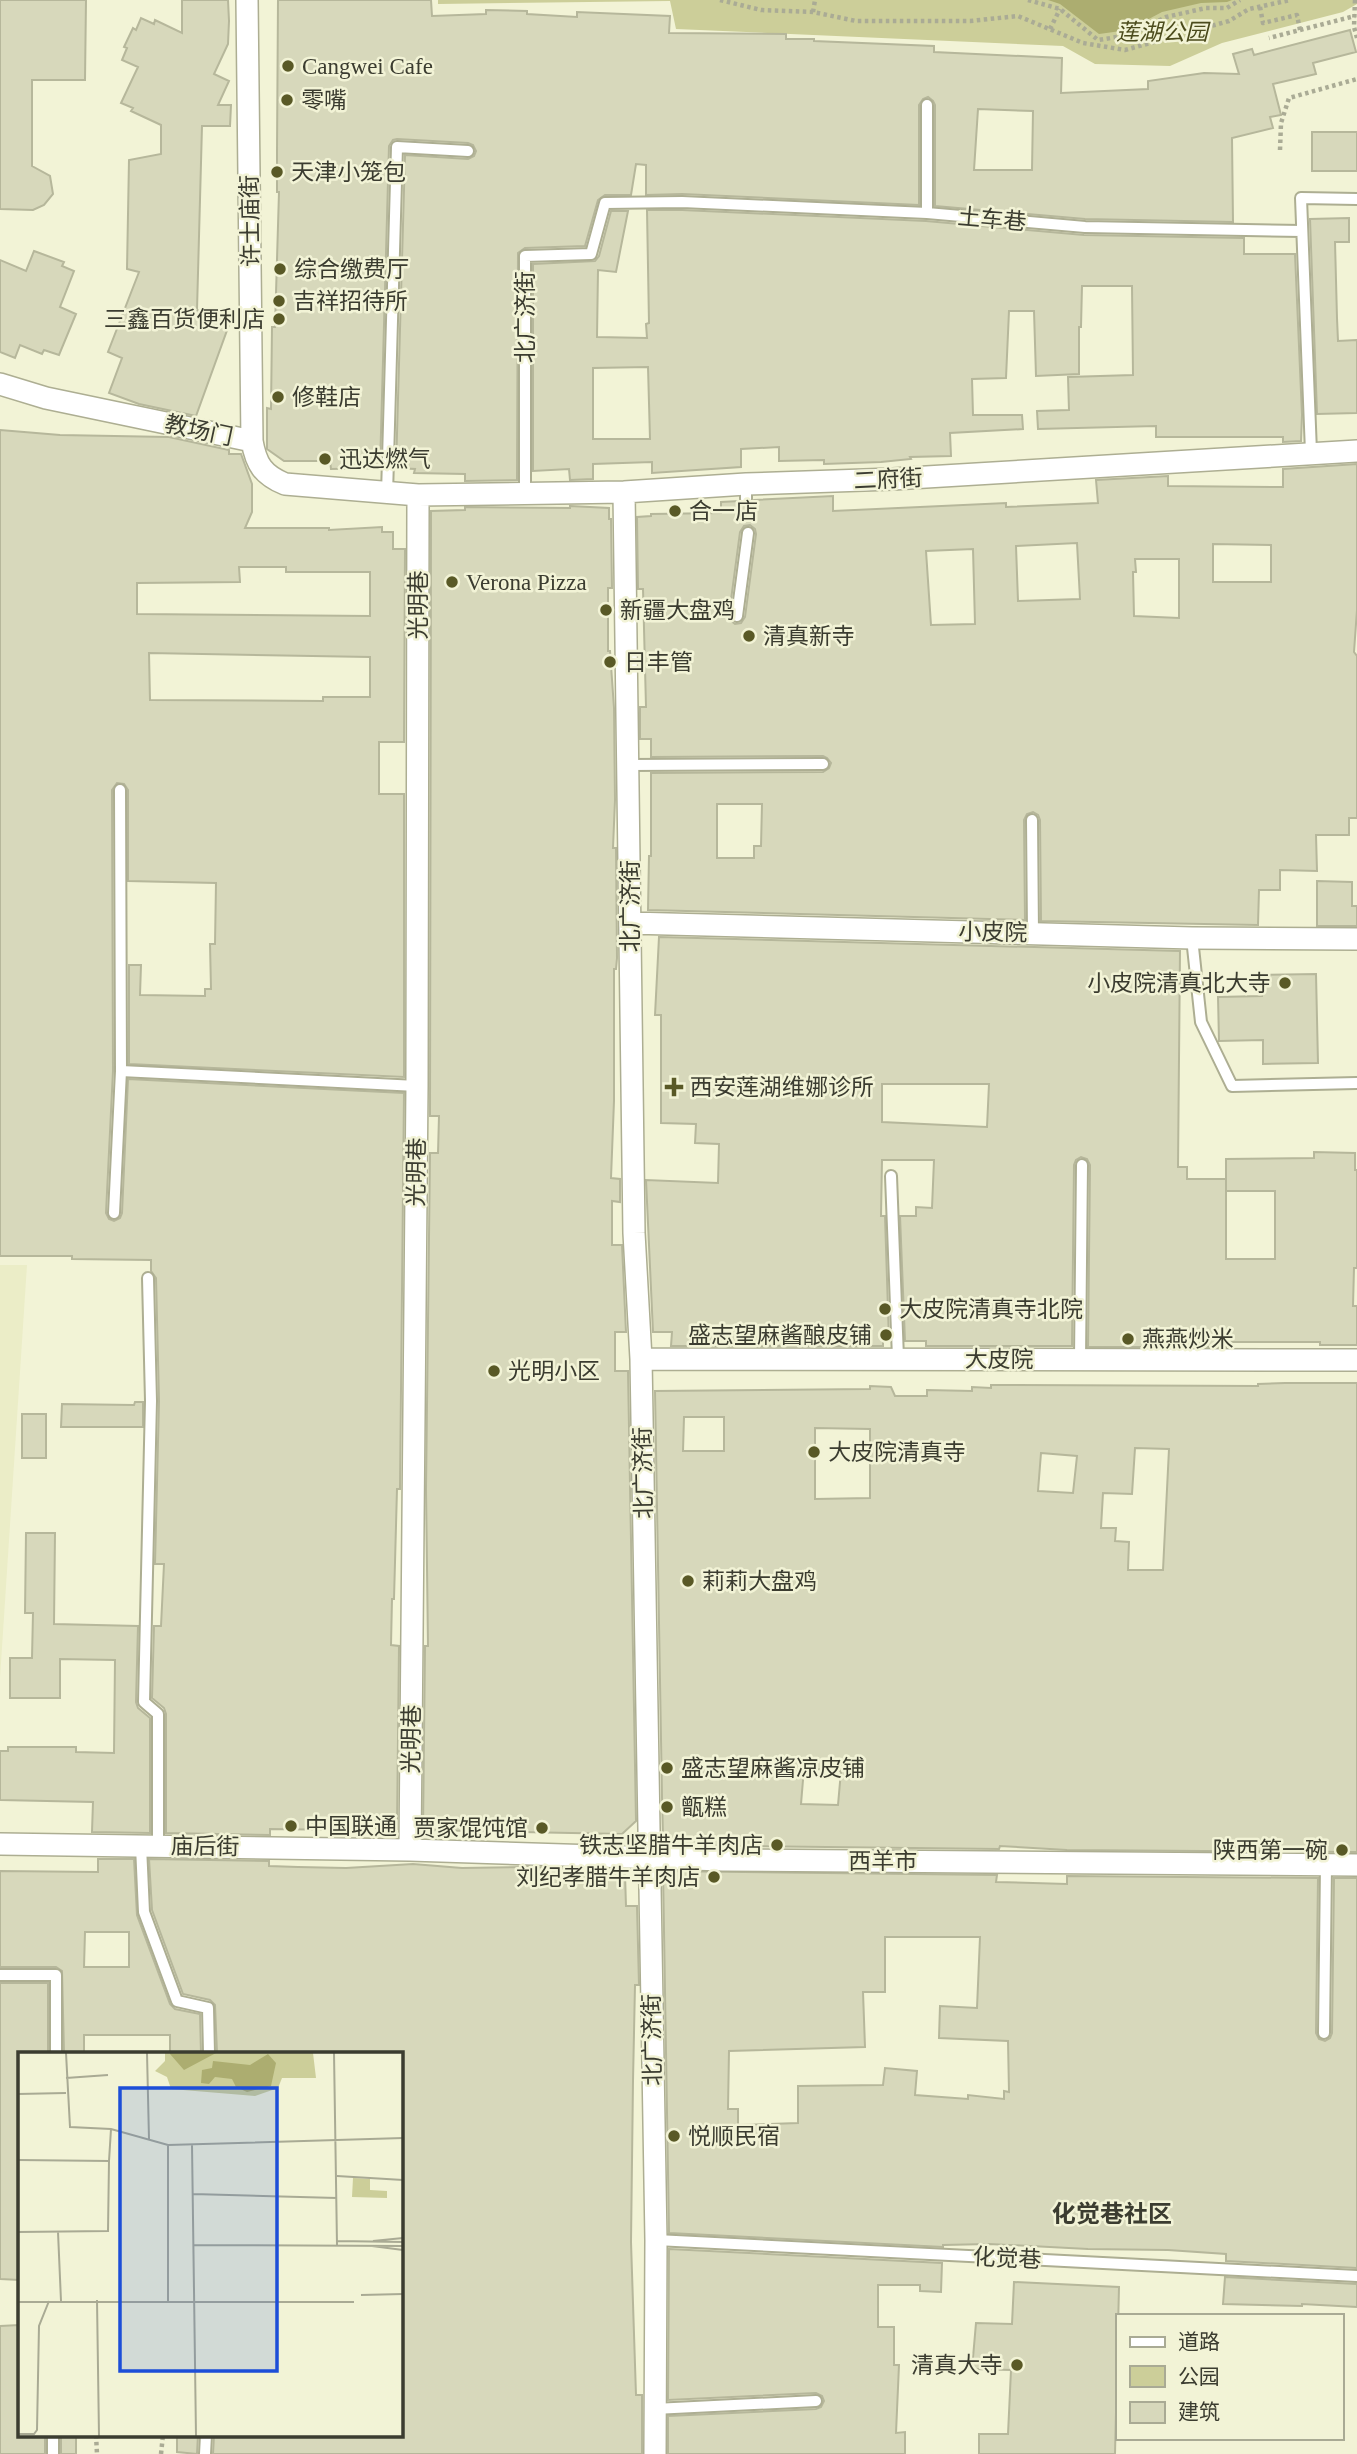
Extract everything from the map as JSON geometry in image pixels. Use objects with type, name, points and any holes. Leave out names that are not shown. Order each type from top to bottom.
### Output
[{"type":"street","name":"许士庙街","points":[[247,0],[252,441]]},
{"type":"street","name":"教场门","points":[[0,384],[46,398],[252,441],[259,467],[273,480],[285,484],[418,495]]},
{"type":"street","name":"二府街","points":[[418,495],[746,492],[893,479],[1357,451]]},
{"type":"street","name":"北广济街","points":[[624,492],[634,1233],[641,1359],[656,2240],[655,2454]]},
{"type":"street","name":"光明巷","points":[[410,1850],[417,1086],[418,495]]},
{"type":"street","name":"小皮院","points":[[629,923],[1192,938],[1357,939]]},
{"type":"street","name":"大皮院","points":[[641,1359],[1357,1360]]},
{"type":"street","name":"庙后街","points":[[0,1844],[410,1850]]},
{"type":"street","name":"西羊市","points":[[410,1850],[723,1860],[1357,1865]]},
{"type":"lane","points":[[927,105],[927,213]]},
{"type":"lane","points":[[387,494],[397,148],[468,151]]},
{"type":"lane","points":[[1311,452],[1301,198],[1357,199]]},
{"type":"lane","name":"土车巷","points":[[682,202],[927,213],[1085,227],[1302,231]]},
{"type":"lane","name":"北广济街","points":[[524,492],[524,256],[591,254],[605,203],[682,202]]},
{"type":"lane","points":[[737,617],[748,533]]},
{"type":"lane","points":[[629,765],[822,764]]},
{"type":"lane","points":[[114,1213],[121,1071],[120,790]]},
{"type":"lane","points":[[1032,820],[1033,933]]},
{"type":"lane","points":[[1192,938],[1201,1022],[1232,1086],[1357,1083]]},
{"type":"lane","points":[[121,1071],[417,1086]]},
{"type":"lane","points":[[1080,1359],[1082,1165]]},
{"type":"lane","points":[[891,1176],[898,1358]]},
{"type":"lane","points":[[148,1278],[151,1401],[144,1702],[158,1714],[144,1912],[177,2001],[208,2008],[209,2052]]},
{"type":"lane","points":[[1324,2033],[1326,1865]]},
{"type":"lane","points":[[0,1975],[56,1975],[56,2052]]},
{"type":"lane","name":"化觉巷","points":[[656,2240],[1357,2276]]},
{"type":"lane","points":[[654,2409],[816,2401]]},
{"type":"lane","points":[[53,2436],[53,2454]]},
{"type":"lane","points":[[205,2454],[206,2436]]},
{"type":"path","points":[[720,0],[761,10],[813,12],[856,21],[970,21],[1018,16],[1083,43],[1125,50],[1228,21],[1249,9],[1290,0]]},
{"type":"path","points":[[813,12],[815,0]]},
{"type":"path","points":[[1028,0],[1059,9],[1098,40],[1130,35],[1166,17],[1206,8],[1227,8],[1240,0]]},
{"type":"path","points":[[1248,0],[1249,9]]},
{"type":"path","points":[[1355,0],[1357,38]]},
{"type":"path","points":[[1260,7],[1263,23],[1297,15],[1300,30]]},
{"type":"path","points":[[1050,29],[1059,9]]},
{"type":"path","points":[[1269,38],[1355,16]]},
{"type":"path","points":[[1280,150],[1282,123],[1289,98],[1357,79]]},
{"type":"path","points":[[96,2436],[97,2454]]},
{"type":"path","points":[[161,2454],[163,2436]]},
{"type":"shaded area","name":"莲湖公园","points":[[1048,0],[1232,0],[1201,3],[1162,12],[1128,30],[1099,34],[1060,4]]},
{"type":"shaded area","points":[[0,1265],[27,1265],[0,1678]]},
{"type":"green space","name":"莲湖公园","points":[[438,0],[1357,0],[1357,4],[1343,12],[1222,43],[1170,66],[1095,64],[1063,46],[676,29],[670,1],[438,4]]},
{"type":"building","points":[[0,0],[86,0],[85,80],[32,80],[32,166],[50,176],[53,194],[44,205],[33,210],[0,209]]},
{"type":"building","points":[[182,0],[228,0],[229,21],[228,44],[214,74],[229,81],[218,105],[231,105],[230,126],[202,126],[197,310],[230,322],[196,416],[139,404],[109,393],[122,358],[108,352],[139,272],[127,269],[129,160],[161,154],[161,125],[131,111],[133,108],[121,103],[138,67],[122,60],[127,48],[124,47],[141,18],[154,24],[155,20],[182,33]]},
{"type":"building","points":[[278,0],[431,0],[432,16],[486,14],[486,10],[527,11],[527,14],[577,17],[577,12],[670,16],[669,33],[786,34],[786,39],[934,46],[934,52],[1062,58],[1061,93],[1148,89],[1148,81],[1204,73],[1239,74],[1233,54],[1252,49],[1254,55],[1350,30],[1356,52],[1313,63],[1316,74],[1273,84],[1281,115],[1270,117],[1273,128],[1232,138],[1233,222],[1085,219],[935,206],[935,105],[928,97],[919,105],[919,205],[682,194],[646,195],[646,165],[636,164],[631,195],[605,195],[598,200],[585,246],[525,248],[518,253],[517,480],[465,481],[465,474],[414,473],[415,469],[396,468],[405,155],[468,159],[474,156],[476,151],[473,145],[468,143],[397,139],[389,146],[380,468],[331,469],[330,461],[284,461],[267,449],[267,408],[271,409],[272,327],[275,327],[279,192]],"holes":[[[978,109],[1033,111],[1032,170],[974,170]]]},
{"type":"building","points":[[1312,132],[1357,132],[1357,171],[1312,171]]},
{"type":"building","points":[[647,210],[926,221],[1084,235],[1244,238],[1244,254],[1295,254],[1301,441],[1283,442],[1283,437],[1156,437],[1156,426],[1038,429],[1037,411],[1069,410],[1068,377],[1133,375],[1132,286],[1082,286],[1079,374],[1036,376],[1034,311],[1009,311],[1006,378],[972,379],[973,415],[1022,415],[1023,429],[950,433],[951,456],[824,464],[824,460],[779,461],[779,447],[741,449],[741,467],[652,473],[652,462],[593,464],[593,479],[570,480],[569,469],[533,471],[533,264],[595,261],[599,256],[611,211],[628,211],[616,272],[598,270],[597,337],[647,338],[646,324],[649,323]],"holes":[[[648,367],[650,439],[593,439],[593,368]]]},
{"type":"building","points":[[1349,218],[1349,242],[1335,242],[1337,318],[1338,341],[1357,340],[1357,413],[1317,414],[1310,219]]},
{"type":"building","points":[[34,251],[64,262],[62,266],[74,271],[60,307],[76,314],[59,355],[44,350],[42,354],[20,345],[15,358],[0,352],[0,260],[26,271]]},
{"type":"building","points":[[0,430],[60,435],[169,437],[229,450],[229,454],[241,454],[252,484],[252,512],[245,528],[329,530],[382,527],[382,532],[393,532],[393,549],[405,549],[404,742],[379,742],[379,794],[404,794],[404,1077],[129,1064],[129,965],[141,965],[140,995],[205,996],[205,989],[211,989],[210,944],[215,944],[216,883],[128,881],[128,790],[124,784],[117,783],[112,790],[113,1071],[106,1213],[109,1219],[114,1221],[120,1218],[122,1213],[128,1079],[404,1093],[400,1489],[397,1489],[391,1645],[399,1646],[397,1829],[270,1829],[270,1835],[166,1833],[166,1714],[164,1708],[152,1698],[154,1626],[161,1626],[164,1564],[155,1564],[159,1401],[156,1278],[151,1271],[151,1260],[0,1256]],"holes":[[[239,567],[286,567],[286,572],[370,572],[370,616],[137,614],[137,583],[240,582]],[[149,653],[370,657],[370,697],[323,697],[323,701],[150,700]]]},
{"type":"building","points":[[1357,464],[1357,610],[1354,652],[1357,656],[1357,818],[1349,818],[1349,835],[1316,835],[1317,871],[1280,870],[1280,890],[1259,890],[1258,925],[1041,921],[1040,820],[1033,812],[1027,814],[1024,820],[1025,920],[648,910],[651,773],[823,772],[831,763],[823,756],[651,757],[651,739],[640,739],[640,707],[646,707],[643,589],[638,589],[637,517],[651,514],[721,513],[721,502],[739,501],[747,507],[754,500],[833,496],[833,511],[1006,503],[1006,507],[1098,503],[1096,480],[1168,476],[1168,486],[1283,487],[1283,469]],"holes":[[[750,525],[756,534],[745,617],[741,623],[735,624],[729,615],[740,532],[744,526]],[[1077,543],[1080,599],[1018,601],[1016,546]],[[1213,544],[1271,545],[1271,582],[1213,582]],[[973,549],[975,624],[931,625],[926,551]],[[1135,559],[1179,559],[1179,618],[1134,616],[1133,572],[1136,572]],[[717,804],[762,804],[761,846],[754,846],[754,858],[717,858]]]},
{"type":"building","points":[[465,507],[609,508],[611,519],[612,588],[608,588],[608,651],[614,708],[613,848],[616,848],[617,958],[614,969],[611,1178],[620,1179],[620,1202],[612,1201],[612,1245],[622,1245],[626,1332],[615,1332],[615,1371],[628,1371],[636,1821],[622,1834],[423,1830],[425,1646],[428,1646],[426,1489],[430,1153],[438,1153],[439,1116],[430,1116],[431,511],[465,510]]},
{"type":"building","points":[[1317,881],[1352,882],[1352,906],[1357,906],[1357,926],[1317,926]]},
{"type":"building","points":[[659,937],[1180,951],[1178,1167],[1187,1167],[1187,1179],[1226,1179],[1226,1159],[1314,1158],[1314,1152],[1355,1153],[1357,1268],[1354,1268],[1353,1306],[1357,1306],[1357,1345],[1320,1345],[1320,1342],[1226,1342],[1226,1347],[1088,1347],[1090,1165],[1087,1159],[1081,1157],[1074,1165],[1072,1346],[926,1346],[926,1341],[905,1341],[900,1216],[916,1216],[916,1207],[932,1208],[934,1160],[882,1160],[881,1216],[885,1216],[889,1341],[883,1341],[883,1346],[671,1346],[672,1332],[653,1332],[646,1180],[718,1183],[719,1144],[695,1143],[696,1124],[661,1123],[661,1015],[655,1015]],"holes":[[[882,1084],[989,1084],[987,1127],[882,1122]],[[1226,1191],[1275,1191],[1275,1259],[1226,1259]]]},
{"type":"building","points":[[1316,974],[1318,1063],[1263,1064],[1263,1040],[1219,1041],[1218,997],[1262,996],[1261,975]]},
{"type":"building","points":[[1357,1383],[1357,1852],[1067,1850],[1000,1846],[999,1849],[665,1845],[655,1391],[870,1389],[870,1386],[891,1387],[895,1396],[927,1396],[927,1390],[972,1391],[972,1387],[991,1388],[991,1385]],"holes":[[[684,1417],[724,1417],[724,1451],[683,1451]],[[815,1428],[870,1429],[870,1498],[815,1499]],[[1135,1448],[1169,1449],[1163,1570],[1128,1570],[1129,1542],[1115,1541],[1116,1528],[1101,1528],[1103,1493],[1132,1494]],[[1041,1453],[1077,1456],[1073,1493],[1038,1491]],[[804,1768],[841,1771],[838,1805],[801,1804]]]},
{"type":"building","points":[[135,1402],[143,1402],[143,1427],[61,1427],[62,1404],[134,1405]]},
{"type":"building","points":[[22,1414],[46,1414],[46,1458],[22,1458]]},
{"type":"building","points":[[26,1533],[55,1533],[54,1624],[138,1626],[136,1702],[138,1708],[150,1718],[150,1833],[92,1832],[93,1802],[0,1800],[0,1751],[8,1751],[8,1747],[76,1747],[76,1752],[114,1753],[115,1660],[60,1659],[60,1698],[10,1698],[10,1658],[32,1658],[33,1613],[25,1613]]},
{"type":"building","points":[[98,1859],[134,1859],[137,1915],[170,2004],[175,2009],[200,2014],[201,2052],[170,2052],[170,2035],[84,2035],[84,2052],[64,2052],[62,1971],[56,1967],[0,1967],[0,1871],[98,1872]],"holes":[[[85,1932],[129,1932],[129,1967],[84,1967]]]},
{"type":"building","points":[[149,1859],[269,1861],[269,1866],[298,1867],[346,1868],[413,1864],[462,1868],[570,1868],[570,1874],[625,1874],[626,1906],[637,1906],[639,1985],[635,1985],[631,2242],[636,2395],[642,2395],[642,2454],[213,2454],[214,2436],[402,2436],[402,2052],[217,2052],[215,2005],[210,2000],[183,1994],[152,1910]]},
{"type":"building","points":[[663,1871],[997,1875],[996,1882],[1067,1884],[1067,1876],[1318,1878],[1316,2033],[1319,2039],[1325,2041],[1332,2033],[1334,1878],[1357,1878],[1357,2268],[1226,2261],[1226,2254],[1168,2250],[989,2244],[943,2247],[669,2233]],"holes":[[[885,1937],[980,1937],[977,2008],[940,2006],[939,2038],[1008,2041],[1009,2092],[1004,2091],[1004,2099],[968,2095],[968,2099],[915,2095],[917,2071],[885,2068],[883,2085],[798,2086],[798,2123],[738,2125],[738,2109],[728,2109],[729,2051],[865,2047],[863,1992],[885,1992]]]},
{"type":"building","points":[[0,1983],[48,1983],[48,2052],[18,2052],[18,2280],[0,2279]]},
{"type":"building","points":[[669,2249],[942,2263],[941,2292],[920,2291],[920,2285],[878,2285],[878,2327],[894,2327],[894,2365],[899,2365],[896,2433],[905,2432],[905,2454],[668,2454],[668,2416],[816,2409],[821,2407],[824,2401],[822,2396],[816,2393],[668,2400]]},
{"type":"building","points":[[1225,2277],[1357,2284],[1357,2307],[1223,2304]]},
{"type":"building","points":[[1014,2282],[1119,2287],[1118,2314],[1116,2314],[1115,2454],[979,2454],[979,2434],[1008,2434],[1011,2370],[972,2369],[976,2323],[1012,2324]]},
{"type":"building","points":[[18,2325],[18,2436],[45,2436],[45,2454],[0,2454],[0,2326]]},
{"type":"building","points":[[61,2436],[76,2436],[76,2454],[61,2454]]},
{"type":"building","points":[[177,2436],[198,2436],[197,2454],[177,2452]]},
{"type":"place","name":"Cangwei Cafe","points":[[288,66]]},
{"type":"place","name":"零嘴","points":[[287,100]]},
{"type":"place","name":"天津小笼包","points":[[277,172]]},
{"type":"place","name":"综合缴费厅","points":[[280,269]]},
{"type":"place","name":"吉祥招待所","points":[[279,301]]},
{"type":"place","name":"三鑫百货便利店","points":[[279,319]]},
{"type":"place","name":"修鞋店","points":[[278,397]]},
{"type":"place","name":"迅达燃气","points":[[325,459]]},
{"type":"place","name":"合一店","points":[[675,511]]},
{"type":"place","name":"Verona Pizza","points":[[452,582]]},
{"type":"place","name":"新疆大盘鸡","points":[[606,610]]},
{"type":"place","name":"清真新寺","points":[[749,636]]},
{"type":"place","name":"日丰管","points":[[610,662]]},
{"type":"place","name":"小皮院清真北大寺","points":[[1285,983]]},
{"type":"place","name":"西安莲湖维娜诊所","points":[[674,1087]]},
{"type":"place","name":"大皮院清真寺北院","points":[[885,1309]]},
{"type":"place","name":"盛志望麻酱酿皮铺","points":[[886,1335]]},
{"type":"place","name":"燕燕炒米","points":[[1128,1339]]},
{"type":"place","name":"光明小区","points":[[494,1371]]},
{"type":"place","name":"大皮院清真寺","points":[[814,1452]]},
{"type":"place","name":"莉莉大盘鸡","points":[[688,1581]]},
{"type":"place","name":"盛志望麻酱凉皮铺","points":[[667,1768]]},
{"type":"place","name":"甑糕","points":[[667,1807]]},
{"type":"place","name":"中国联通","points":[[291,1826]]},
{"type":"place","name":"贾家馄饨馆","points":[[542,1828]]},
{"type":"place","name":"铁志坚腊牛羊肉店","points":[[777,1845]]},
{"type":"place","name":"陕西第一碗","points":[[1342,1850]]},
{"type":"place","name":"刘纪孝腊牛羊肉店","points":[[714,1877]]},
{"type":"place","name":"悦顺民宿","points":[[674,2136]]},
{"type":"place","name":"清真大寺","points":[[1017,2365]]},
{"type":"district","name":"化觉巷社区","points":[[1112,2214]]}]
